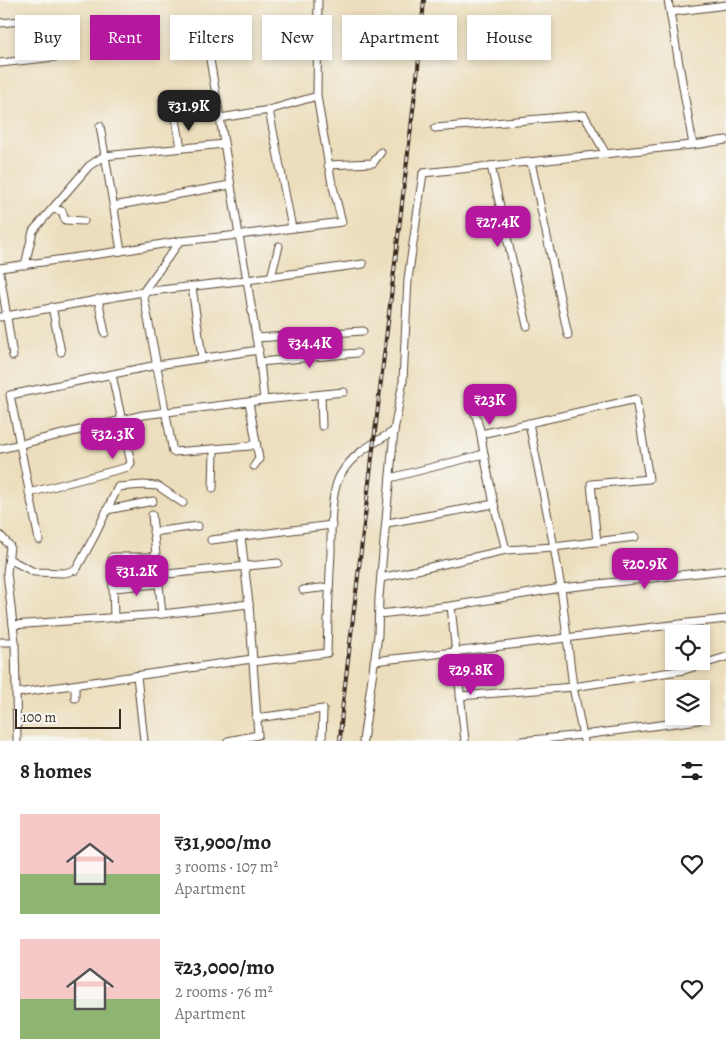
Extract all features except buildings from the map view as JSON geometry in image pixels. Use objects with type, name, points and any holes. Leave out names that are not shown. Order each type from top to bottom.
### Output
[{"type":"street","points":[[0,268],[180,241],[342,222],[328,165],[317,96],[318,0]]},
{"type":"street","points":[[668,0],[693,145]]},
{"type":"street","points":[[671,12],[726,5]]},
{"type":"street","points":[[0,23],[15,22]]},
{"type":"street","points":[[0,63],[28,60]]},
{"type":"street","points":[[210,60],[247,280],[264,400]]},
{"type":"street","points":[[220,118],[269,110],[317,96]]},
{"type":"street","points":[[269,110],[292,228]]},
{"type":"street","points":[[435,128],[584,115],[606,154]]},
{"type":"street","points":[[176,119],[181,148]]},
{"type":"street","points":[[100,126],[121,251]]},
{"type":"street","points":[[363,741],[379,614],[394,432],[403,382],[408,278],[423,174],[726,140]]},
{"type":"street","points":[[25,265],[32,231],[89,166],[104,156],[224,144]]},
{"type":"street","points":[[328,165],[373,163],[382,152]]},
{"type":"street","points":[[530,162],[568,335]]},
{"type":"street","points":[[491,166],[527,326]]},
{"type":"street","points":[[113,206],[230,185]]},
{"type":"street","points":[[52,209],[62,211],[65,220],[84,221]]},
{"type":"street","points":[[180,241],[144,292],[173,452],[214,450],[250,446],[256,443]]},
{"type":"street","points":[[158,245],[167,259]]},
{"type":"street","points":[[271,277],[279,246]]},
{"type":"street","points":[[3,316],[144,292],[363,264]]},
{"type":"street","points":[[0,273],[3,316],[14,356]]},
{"type":"street","points":[[192,287],[202,357]]},
{"type":"street","points":[[98,299],[105,333]]},
{"type":"street","points":[[52,307],[61,352]]},
{"type":"street","points":[[256,338],[363,331]]},
{"type":"street","points":[[38,540],[10,395],[157,365],[258,350]]},
{"type":"street","points":[[260,362],[357,354]]},
{"type":"street","points":[[29,493],[128,467],[131,463],[112,375]]},
{"type":"street","points":[[0,449],[122,420],[166,412],[344,392]]},
{"type":"street","points":[[321,395],[322,426]]},
{"type":"street","points":[[481,434],[636,398],[649,479],[591,484],[597,542]]},
{"type":"street","points":[[249,402],[258,460],[254,466]]},
{"type":"street","points":[[472,402],[481,434],[494,504],[506,550]]},
{"type":"street","points":[[529,423],[554,547],[573,687],[584,738]]},
{"type":"street","points":[[17,693],[253,660],[327,653],[335,487],[347,464],[364,448],[394,432]]},
{"type":"street","points":[[213,488],[214,450]]},
{"type":"street","points":[[390,478],[484,454]]},
{"type":"street","points":[[9,559],[34,572],[72,572],[79,566],[118,487],[158,486],[183,503]]},
{"type":"street","points":[[107,510],[153,501]]},
{"type":"street","points":[[387,522],[494,504]]},
{"type":"street","points":[[152,515],[162,614]]},
{"type":"street","points":[[211,540],[332,525]]},
{"type":"street","points":[[153,532],[198,526]]},
{"type":"street","points":[[0,535],[10,546],[6,573],[15,642],[18,741]]},
{"type":"street","points":[[228,741],[258,735],[249,604],[241,537]]},
{"type":"street","points":[[381,578],[506,550],[554,547],[635,537]]},
{"type":"street","points":[[114,618],[112,557],[155,556]]},
{"type":"street","points":[[157,575],[278,563]]},
{"type":"street","points":[[379,614],[451,606],[561,588],[726,570]]},
{"type":"street","points":[[113,588],[158,584]]},
{"type":"street","points":[[303,590],[329,587]]},
{"type":"street","points":[[0,588],[9,588]]},
{"type":"street","points":[[13,625],[162,614],[249,604]]},
{"type":"street","points":[[451,606],[465,741]]},
{"type":"street","points":[[374,661],[457,653],[726,619]]},
{"type":"street","points":[[0,642],[15,642]]},
{"type":"street","points":[[460,696],[573,687],[684,670],[726,657]]},
{"type":"street","points":[[136,676],[144,741]]},
{"type":"street","points":[[74,686],[75,698]]},
{"type":"street","points":[[256,718],[323,709],[322,741]]},
{"type":"street","points":[[521,741],[584,738],[668,725]]},
{"type":"railway","points":[[340,741],[418,68],[424,0]]}]
